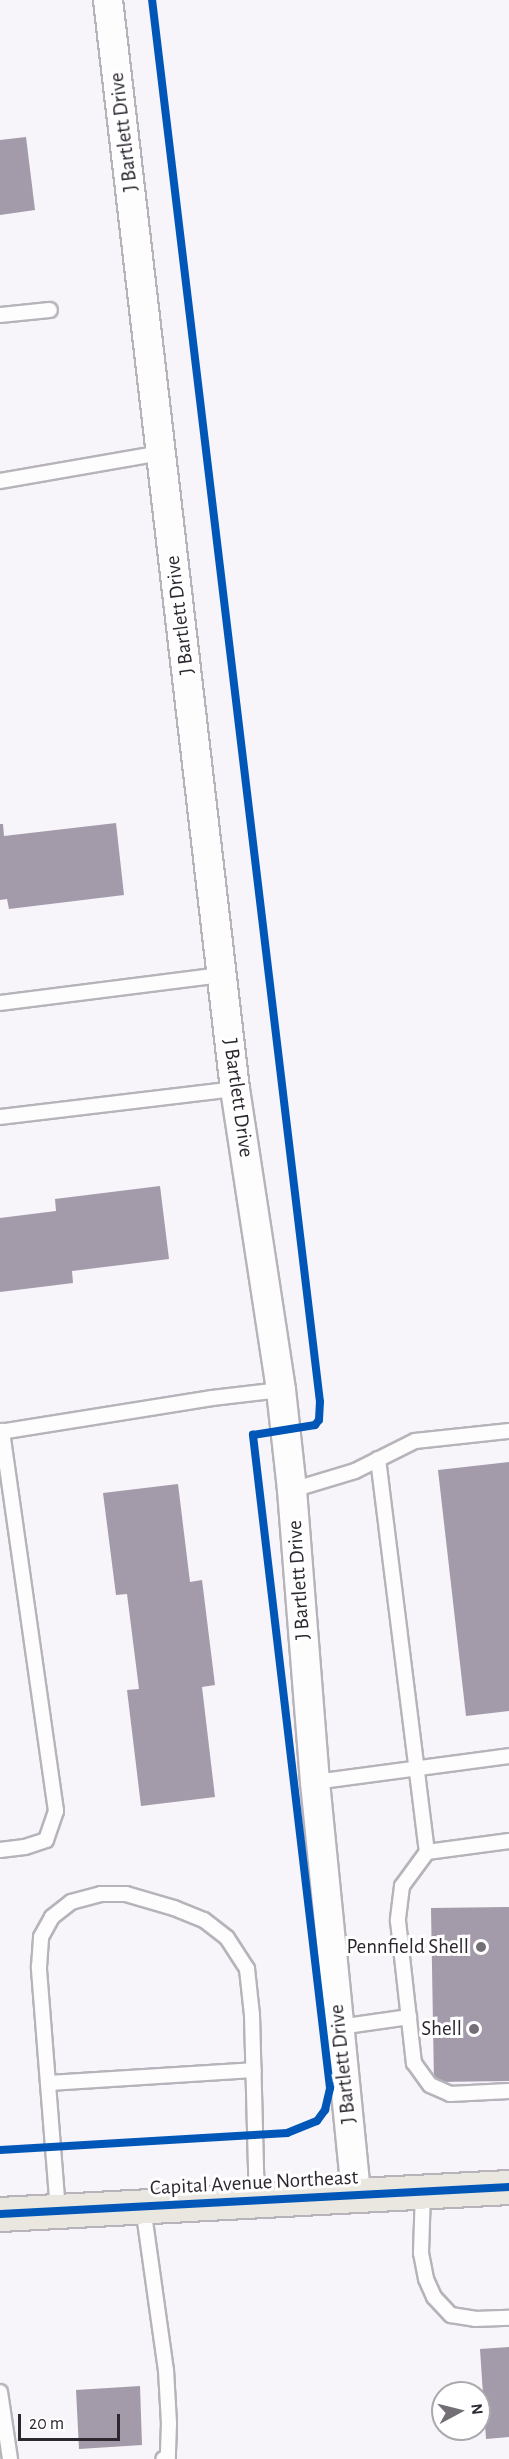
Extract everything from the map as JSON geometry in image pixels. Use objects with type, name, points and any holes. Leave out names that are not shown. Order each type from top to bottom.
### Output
[{"type":"main road","name":"Capital Avenue Northeast","points":[[0,2214],[509,2187]]},
{"type":"street","name":"J Bartlett Drive","points":[[108,0],[236,1089],[281,1390],[292,1490],[315,1782],[356,2196]]},
{"type":"lane","points":[[0,315],[50,310]]},
{"type":"lane","points":[[0,481],[161,453]]},
{"type":"lane","points":[[0,1003],[222,975]]},
{"type":"lane","points":[[0,1117],[236,1089]]},
{"type":"lane","points":[[0,1850],[25,1847],[46,1840],[56,1811],[1,1431],[212,1398],[281,1390]]},
{"type":"lane","points":[[292,1490],[355,1471],[415,1441],[509,1431]]},
{"type":"lane","points":[[378,1459],[427,1852],[402,1886],[398,1921],[414,2063],[430,2085],[450,2094],[509,2091]]},
{"type":"lane","points":[[315,1782],[509,1756]]},
{"type":"lane","points":[[427,1852],[509,1841]]},
{"type":"lane","points":[[58,2211],[39,1967],[41,1938],[52,1917],[72,1902],[101,1894],[126,1894],[174,1908],[204,1920],[227,1938],[247,1969],[252,2014],[257,2202]]},
{"type":"lane","points":[[339,2027],[409,2017]]},
{"type":"lane","points":[[48,2082],[254,2070]]},
{"type":"lane","points":[[423,2192],[422,2253],[426,2279],[434,2297],[451,2315],[475,2319],[509,2318]]},
{"type":"lane","points":[[143,2207],[166,2370],[168,2457],[163,2459]]},
{"type":"lane","points":[[0,2392],[10,2459]]},
{"type":"building","points":[[26,137],[35,210],[0,215],[0,140]]},
{"type":"building","points":[[116,823],[124,895],[9,909],[7,899],[0,900],[0,824],[3,824],[4,836]]},
{"type":"building","points":[[160,1186],[169,1259],[72,1271],[73,1283],[0,1292],[0,1218],[56,1211],[55,1199]]},
{"type":"building","points":[[509,1462],[509,1711],[466,1716],[438,1470]]},
{"type":"building","points":[[178,1484],[190,1582],[202,1580],[215,1685],[202,1687],[215,1797],[141,1806],[127,1690],[139,1689],[127,1594],[116,1595],[103,1493]]},
{"type":"building","points":[[509,1907],[509,2081],[434,2082],[431,1908]]},
{"type":"building","points":[[509,2347],[509,2437],[491,2439],[491,2381],[482,2381],[480,2349]]},
{"type":"building","points":[[140,2386],[142,2445],[79,2449],[76,2390]]},
{"type":"cycle path","points":[[0,2150],[287,2133],[317,2121],[325,2110],[330,2088],[253,1435],[315,1425],[319,1420],[320,1402],[152,0]]},
{"type":"cycle path","points":[[0,2214],[509,2187]]},
{"type":"place","name":"Pennfield Shell","points":[[481,1947]]},
{"type":"place","name":"Shell","points":[[474,2029]]}]
